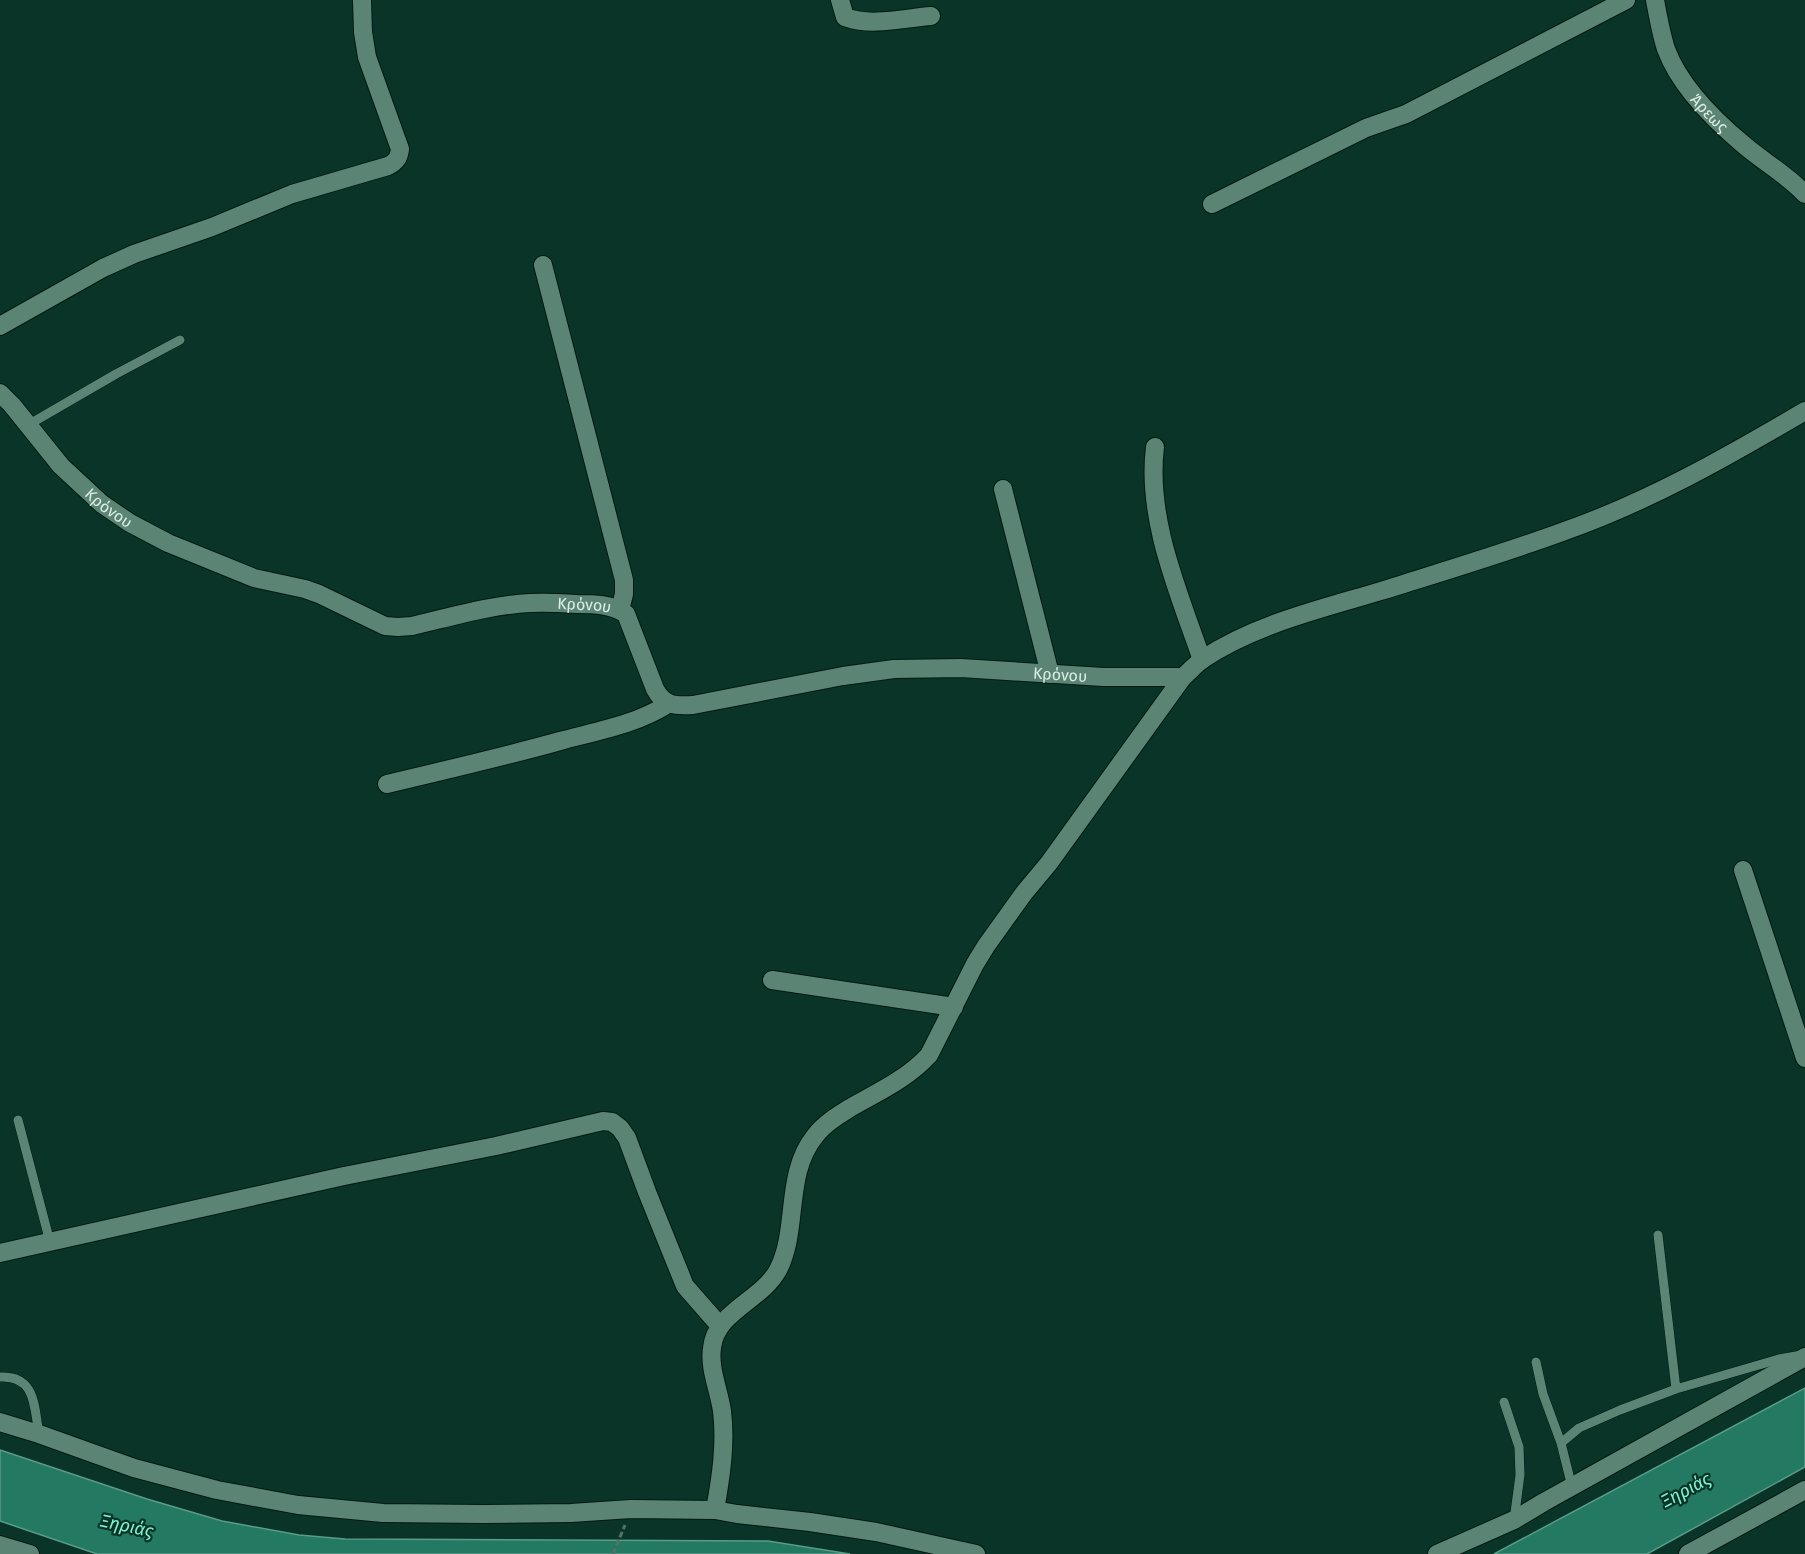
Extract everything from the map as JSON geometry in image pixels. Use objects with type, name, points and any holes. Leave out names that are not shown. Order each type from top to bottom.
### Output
[{"type":"street","points":[[0,326],[103,268],[134,254],[212,227],[292,194],[395,163],[400,149],[367,57],[362,21],[362,0]]},
{"type":"street","points":[[840,0],[845,17],[857,21],[932,16]]},
{"type":"street","points":[[1212,204],[1366,128],[1406,114],[1626,0]]},
{"type":"street","name":"Άρεως","points":[[1655,0],[1666,50],[1680,76],[1706,108],[1744,145],[1795,183],[1805,194]]},
{"type":"street","points":[[543,266],[624,580],[624,594],[620,610]]},
{"type":"street","name":"Κρόνου","points":[[0,393],[61,466],[102,504],[130,523],[168,543],[254,578],[319,594],[385,626],[412,626],[494,608],[531,603],[610,606],[626,614],[654,689],[668,704],[693,705],[843,676],[894,669],[961,668],[1050,674],[1183,677]]},
{"type":"street","points":[[715,1510],[724,1441],[722,1410],[711,1350],[714,1335],[728,1317],[760,1292],[778,1270],[786,1245],[796,1180],[804,1152],[815,1136],[832,1119],[903,1078],[919,1065],[935,1044],[975,964],[1000,924],[1049,863],[1183,677],[1202,660],[1234,642],[1286,620],[1501,553],[1608,515],[1680,481],[1805,411]]},
{"type":"street","points":[[1155,447],[1153,477],[1156,510],[1170,564],[1202,660]]},
{"type":"street","points":[[1003,489],[1050,674]]},
{"type":"street","points":[[387,784],[626,724],[668,704]]},
{"type":"street","points":[[1743,870],[1805,1058]]},
{"type":"street","points":[[772,980],[954,1007]]},
{"type":"street","points":[[0,1253],[344,1176],[496,1146],[591,1123],[612,1122],[627,1138],[686,1286],[720,1326]]},
{"type":"street","points":[[1437,1554],[1515,1520],[1805,1356]]},
{"type":"street","points":[[0,1422],[134,1468],[217,1490],[298,1505],[382,1513],[483,1514],[571,1513],[631,1509],[715,1510],[876,1532],[976,1554]]},
{"type":"street","points":[[1688,1554],[1805,1490]]},
{"type":"street","points":[[0,1545],[30,1554]]},
{"type":"lane","points":[[28,425],[180,340]]},
{"type":"lane","points":[[18,1120],[50,1242]]},
{"type":"lane","points":[[1658,1235],[1676,1389]]},
{"type":"lane","points":[[1561,1443],[1579,1428],[1594,1420],[1676,1389],[1779,1359],[1805,1356]]},
{"type":"lane","points":[[1536,1362],[1572,1487]]},
{"type":"lane","points":[[0,1377],[13,1376],[26,1384],[31,1392],[39,1434]]},
{"type":"lane","points":[[1504,1402],[1519,1448],[1520,1475],[1515,1520]]},
{"type":"path","points":[[613,1554],[631,1509]]},
{"type":"water","name":"Ξηριάς","points":[[1805,1388],[1805,1467],[1647,1554],[1494,1554]]},
{"type":"water","name":"Ξηριάς","points":[[0,1450],[147,1499],[222,1521],[299,1535],[345,1539],[768,1541],[850,1554],[97,1554],[0,1521]]}]
